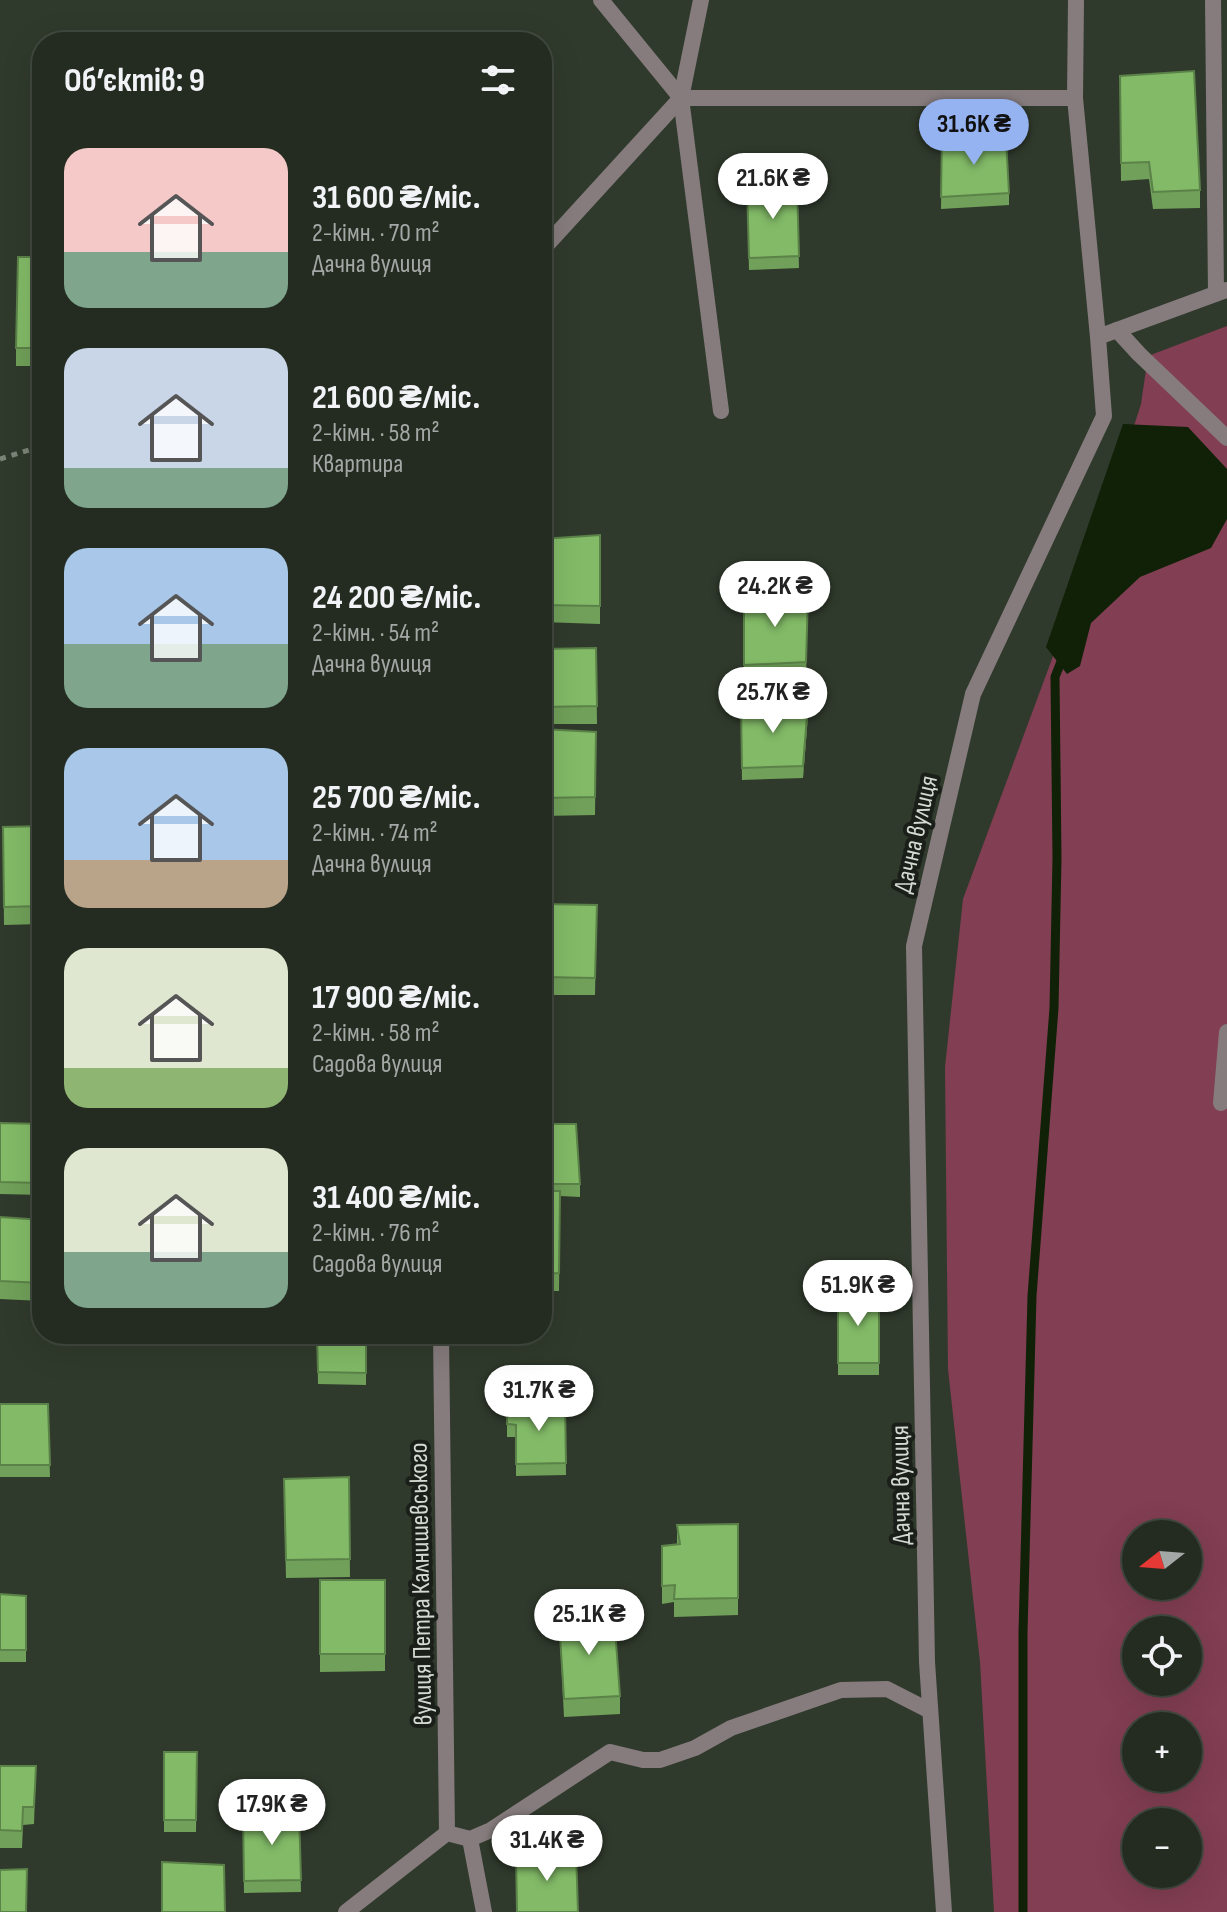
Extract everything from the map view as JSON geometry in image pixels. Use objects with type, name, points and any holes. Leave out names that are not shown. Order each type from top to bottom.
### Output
[{"type":"street","points":[[601,0],[681,98]]},
{"type":"street","points":[[701,0],[681,98],[721,411]]},
{"type":"street","name":"Дачна вулиця","points":[[944,1912],[927,1662],[914,946],[973,694],[1104,416],[1075,98],[1076,0]]},
{"type":"street","points":[[1098,337],[1222,292],[1213,0]]},
{"type":"street","points":[[552,239],[681,98],[1075,98]]},
{"type":"street","points":[[1117,330],[1227,438]]},
{"type":"street","points":[[1221,1103],[1227,1032]]},
{"type":"street","name":"вулиця Петра Калнишевського","points":[[441,1344],[447,1833]]},
{"type":"street","points":[[346,1912],[447,1833],[470,1839],[491,1830],[610,1752],[643,1760],[660,1760],[695,1748],[731,1728],[841,1690],[887,1689],[930,1711]]},
{"type":"street","points":[[470,1839],[484,1912]]},
{"type":"path","points":[[0,459],[32,449]]},
{"type":"shaded area","points":[[1227,326],[1227,1912],[994,1912],[980,1662],[948,1369],[945,1067],[963,899],[1105,516],[1141,404],[1148,356]]},
{"type":"shaded area","points":[[1123,424],[1188,427],[1227,469],[1227,519],[1211,548],[1140,577],[1091,623],[1080,666],[1067,674],[1046,647]]},
{"type":"building","points":[[1194,71],[1200,190],[1153,192],[1149,162],[1121,163],[1120,76]]},
{"type":"building","points":[[942,138],[1006,139],[1009,193],[941,197]]},
{"type":"building","points":[[797,185],[799,256],[749,258],[747,186]]},
{"type":"building","points":[[18,257],[32,257],[32,348],[16,348]]},
{"type":"building","points":[[600,535],[600,606],[552,605],[552,538]]},
{"type":"building","points":[[744,594],[808,595],[806,662],[744,665]]},
{"type":"building","points":[[596,648],[597,706],[552,707],[552,649]]},
{"type":"building","points":[[808,703],[803,766],[742,768],[741,704]]},
{"type":"building","points":[[552,730],[596,732],[595,797],[552,798]]},
{"type":"building","points":[[32,826],[32,906],[4,907],[3,827]]},
{"type":"building","points":[[552,904],[597,905],[595,978],[552,977]]},
{"type":"building","points":[[0,1123],[32,1124],[32,1183],[0,1182]]},
{"type":"building","points":[[552,1124],[576,1124],[580,1184],[552,1184]]},
{"type":"building","points":[[552,1191],[560,1191],[559,1273],[552,1273]]},
{"type":"building","points":[[0,1217],[32,1219],[32,1283],[0,1281]]},
{"type":"building","points":[[838,1294],[879,1294],[879,1363],[838,1363]]},
{"type":"building","points":[[317,1344],[366,1344],[366,1373],[318,1372]]},
{"type":"building","points":[[0,1404],[48,1404],[50,1465],[0,1465]]},
{"type":"building","points":[[565,1404],[566,1463],[516,1464],[516,1425],[507,1424],[507,1406]]},
{"type":"building","points":[[349,1477],[350,1559],[286,1560],[284,1479]]},
{"type":"building","points":[[738,1524],[738,1598],[674,1599],[675,1585],[662,1586],[662,1546],[680,1544],[677,1525]]},
{"type":"building","points":[[320,1580],[385,1580],[385,1654],[320,1654]]},
{"type":"building","points":[[0,1594],[26,1596],[26,1650],[0,1650]]},
{"type":"building","points":[[614,1615],[620,1696],[564,1699],[559,1619]]},
{"type":"building","points":[[164,1752],[197,1752],[196,1820],[164,1820]]},
{"type":"building","points":[[0,1766],[36,1766],[34,1807],[23,1807],[22,1831],[0,1830]]},
{"type":"building","points":[[243,1812],[299,1813],[301,1880],[244,1881]]},
{"type":"building","points":[[576,1852],[578,1912],[517,1912],[516,1856]]},
{"type":"building","points":[[162,1862],[224,1865],[225,1912],[162,1912]]},
{"type":"building","points":[[27,1869],[26,1912],[0,1912],[0,1870]]},
{"type":"waterway","points":[[1023,1912],[1023,1632],[1032,1296],[1054,1008],[1057,858],[1055,677],[1064,654]]}]
